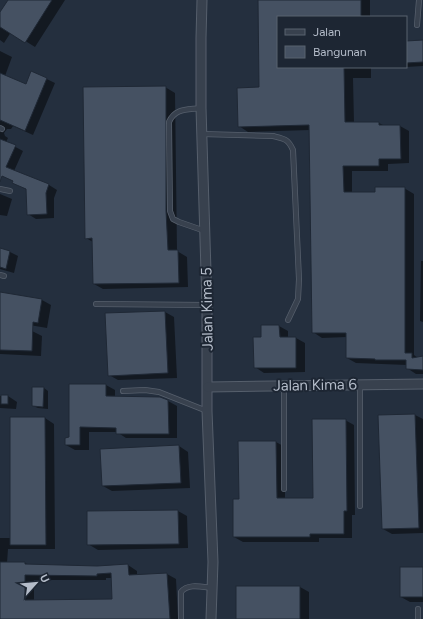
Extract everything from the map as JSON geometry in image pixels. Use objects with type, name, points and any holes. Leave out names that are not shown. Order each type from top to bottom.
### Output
[{"type":"street","name":"Jalan Kima 5","points":[[202,0],[201,108],[207,305],[207,411],[213,588],[211,619]]},
{"type":"street","name":"Jalan Kima 6","points":[[208,387],[423,384]]},
{"type":"lane","points":[[416,25],[419,0]]},
{"type":"lane","points":[[201,108],[177,111],[172,115],[168,122],[170,211],[173,219],[205,231]]},
{"type":"lane","points":[[202,134],[273,136],[282,138],[289,142],[293,150],[299,278],[298,299],[288,320]]},
{"type":"lane","points":[[0,189],[10,191]]},
{"type":"lane","points":[[96,304],[207,305]]},
{"type":"lane","points":[[284,385],[284,489]]},
{"type":"lane","points":[[360,385],[360,506]]},
{"type":"lane","points":[[123,391],[145,390],[159,392],[207,411]]},
{"type":"lane","points":[[182,619],[181,592],[184,588],[189,586],[213,588]]},
{"type":"lane","points":[[418,609],[418,619]]},
{"type":"building","points":[[8,0],[52,0],[25,43],[0,27],[0,12]]},
{"type":"building","points":[[258,0],[361,0],[361,16],[277,16],[277,68],[344,68],[345,122],[379,122],[379,125],[400,125],[401,159],[379,159],[379,166],[343,166],[344,192],[375,192],[375,187],[405,187],[405,353],[412,353],[412,358],[423,356],[423,370],[406,369],[406,360],[346,358],[346,333],[312,333],[309,125],[238,127],[237,88],[259,87]]},
{"type":"building","points":[[423,40],[423,62],[407,63],[407,41]]},
{"type":"building","points":[[31,71],[47,78],[25,131],[0,120],[0,73],[26,84]]},
{"type":"building","points":[[166,86],[166,211],[168,250],[178,250],[179,283],[93,284],[92,238],[85,239],[83,87]]},
{"type":"building","points":[[0,139],[16,145],[6,167],[49,184],[46,193],[47,214],[27,215],[26,189],[12,183],[13,181],[2,176],[0,182]]},
{"type":"building","points":[[0,248],[10,251],[6,269],[0,267]]},
{"type":"building","points":[[0,292],[42,299],[38,323],[33,322],[32,351],[0,350]]},
{"type":"building","points":[[165,311],[168,373],[108,376],[105,313]]},
{"type":"building","points":[[261,325],[279,325],[280,337],[296,337],[296,368],[254,368],[253,337],[261,337]]},
{"type":"building","points":[[69,384],[106,384],[106,396],[160,397],[168,400],[169,434],[116,434],[116,428],[80,427],[80,445],[65,445],[65,438],[69,437]]},
{"type":"building","points":[[32,387],[44,387],[43,407],[32,406]]},
{"type":"building","points":[[1,395],[8,395],[8,404],[1,404]]},
{"type":"building","points":[[415,414],[419,528],[382,529],[378,415]]},
{"type":"building","points":[[10,417],[45,417],[46,545],[10,545]]},
{"type":"building","points":[[312,419],[346,419],[347,511],[344,511],[344,534],[310,534],[310,537],[233,537],[233,499],[239,499],[238,441],[276,441],[277,498],[313,498]]},
{"type":"building","points":[[179,445],[181,483],[102,486],[100,449]]},
{"type":"building","points":[[178,510],[179,544],[87,545],[87,511]]},
{"type":"building","points":[[0,562],[97,566],[128,564],[129,575],[167,573],[170,619],[0,619]],"holes":[[[111,573],[112,599],[25,600],[25,575],[97,576],[97,574]]]},
{"type":"building","points":[[400,567],[423,567],[423,597],[400,597]]},
{"type":"building","points":[[236,586],[300,586],[300,619],[236,619]]}]
